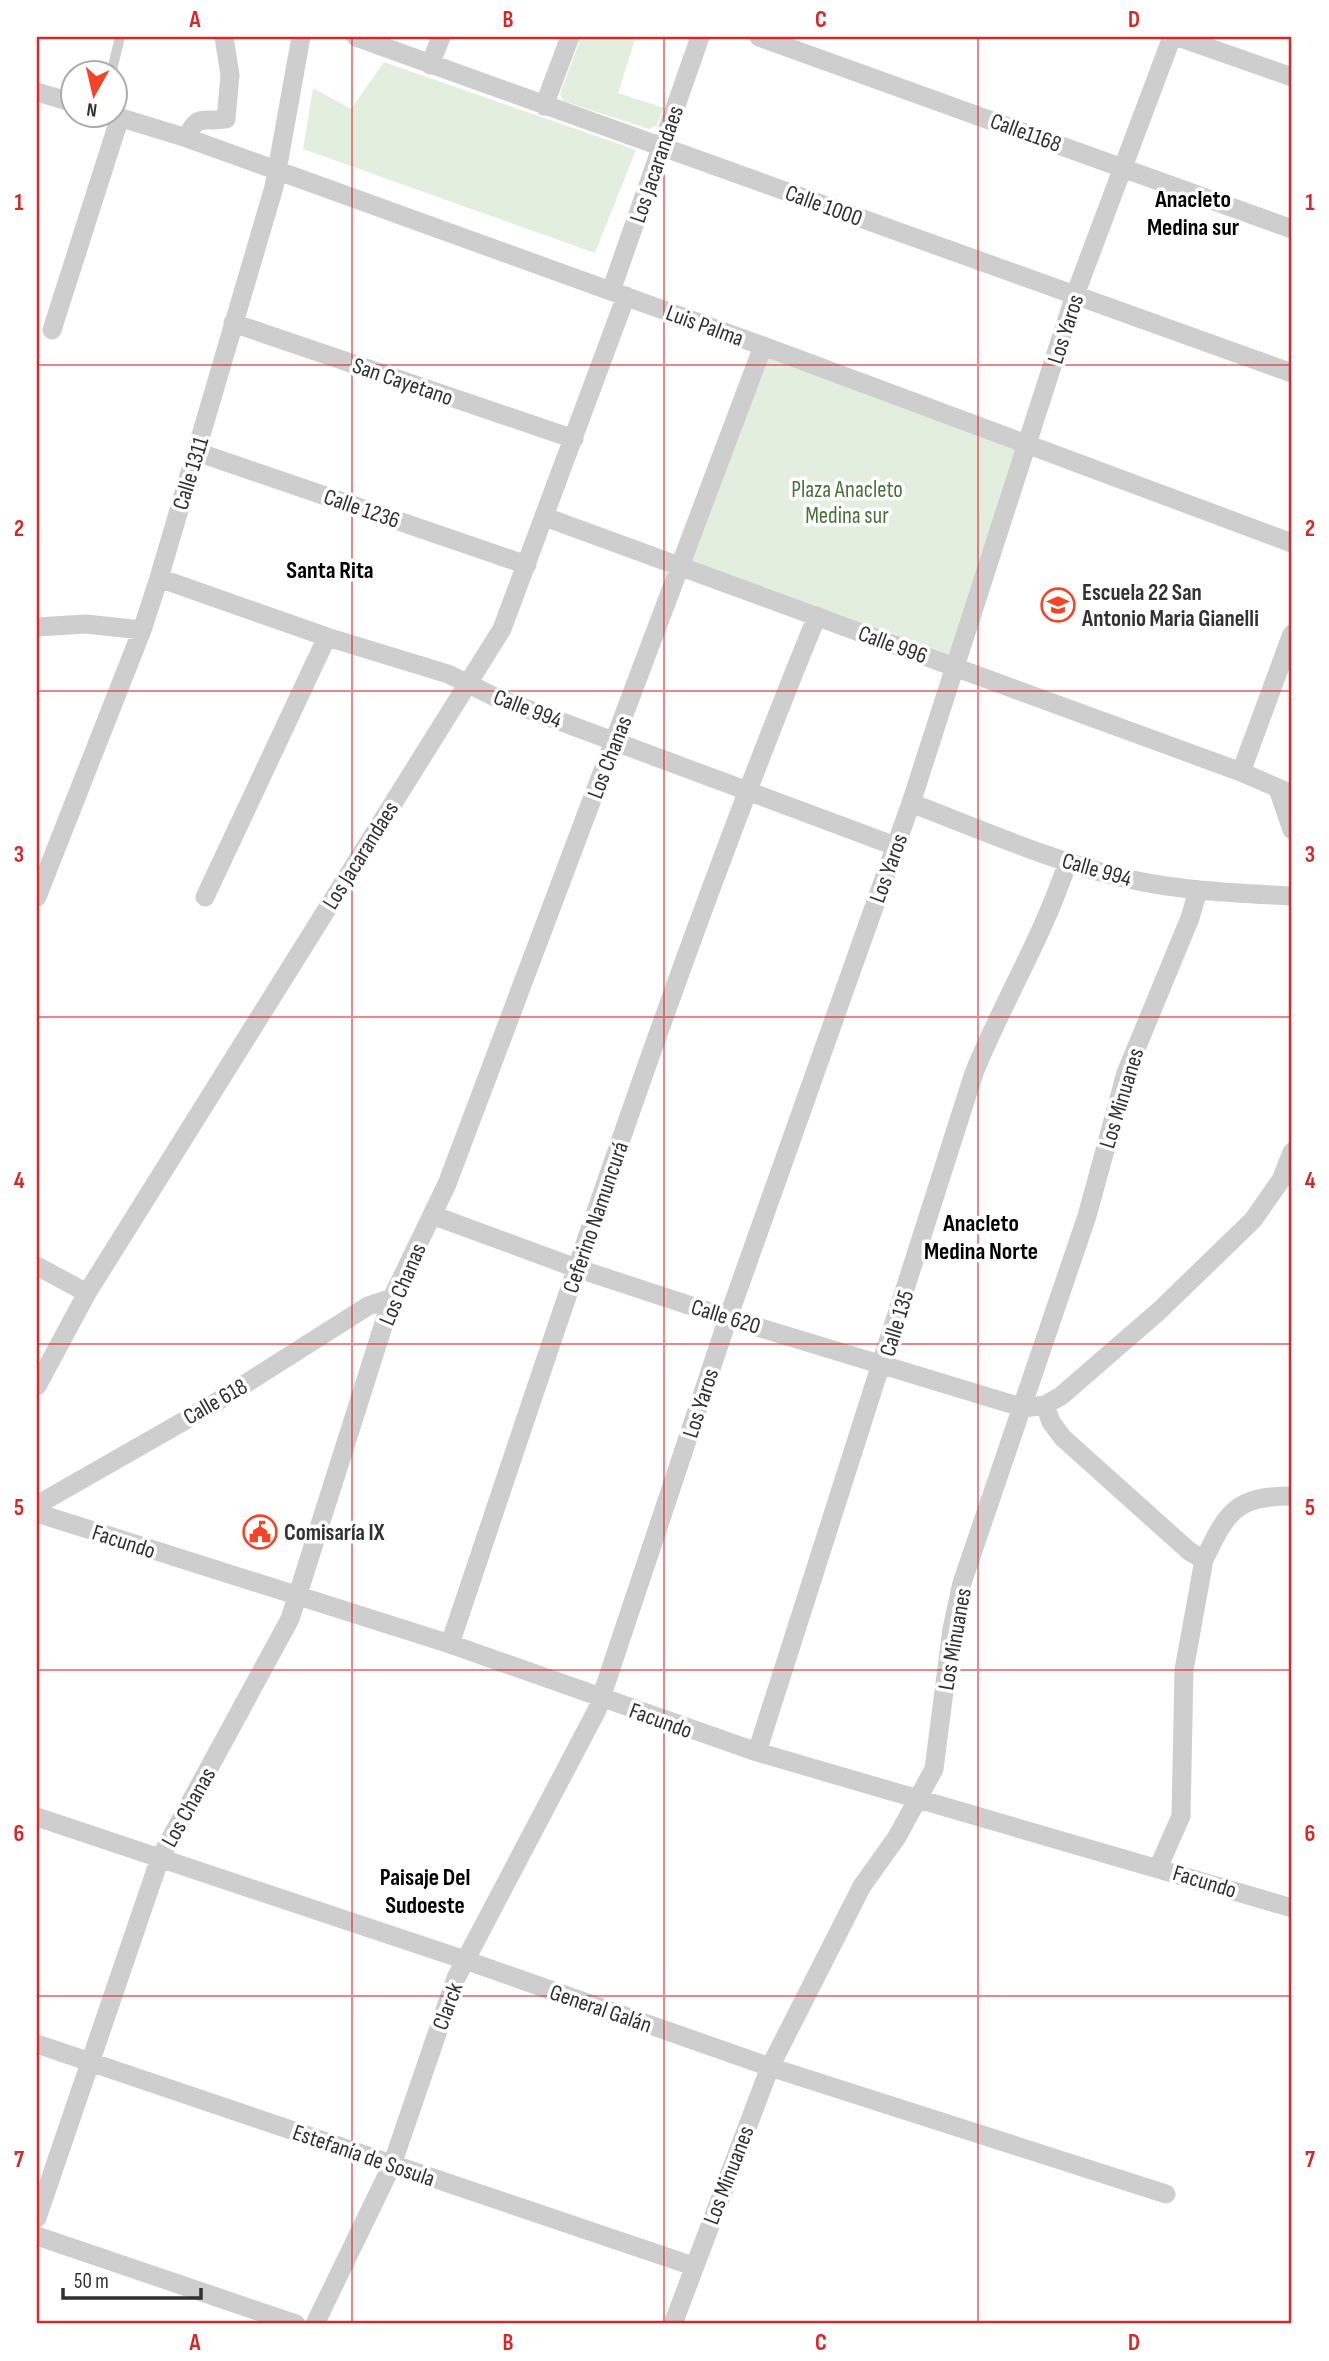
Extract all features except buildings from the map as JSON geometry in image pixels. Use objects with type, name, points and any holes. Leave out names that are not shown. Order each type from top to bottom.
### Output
[{"type":"street","points":[[187,138],[192,125],[197,121],[226,119],[230,75],[224,37]]},
{"type":"street","name":"Calle 1311","points":[[37,897],[142,630],[159,578],[278,171],[301,37]]},
{"type":"street","name":"Calle 1000","points":[[356,37],[1292,373]]},
{"type":"street","points":[[430,65],[441,37]]},
{"type":"street","points":[[544,106],[570,37]]},
{"type":"street","name":"Los Jacarandaes","points":[[37,1386],[87,1293],[502,629],[574,439],[663,147],[700,37]]},
{"type":"street","name":"Calle1168","points":[[759,37],[1292,229]]},
{"type":"street","name":"Los Yaros","points":[[602,1698],[728,1318],[957,667],[1075,295],[1172,37]]},
{"type":"street","points":[[1178,37],[1292,77]]},
{"type":"street","points":[[37,92],[60,99]]},
{"type":"street","name":"Luis Palma","points":[[130,120],[619,293],[1292,543]]},
{"type":"street","points":[[52,330],[114,130]]},
{"type":"street","name":"San Cayetano","points":[[233,323],[574,439]]},
{"type":"street","name":"Los Chanas","points":[[37,2218],[88,2062],[160,1858],[284,1633],[393,1298],[447,1184],[763,346]]},
{"type":"street","name":"Calle 1236","points":[[197,452],[527,565]]},
{"type":"street","name":"Calle 996","points":[[545,517],[1241,772],[1285,792]]},
{"type":"street","name":"Calle 994","points":[[159,578],[327,637],[468,682],[495,696],[895,846]]},
{"type":"street","name":"Ceferino Namuncurá","points":[[450,1644],[576,1268],[745,791],[817,616]]},
{"type":"street","points":[[37,627],[86,624],[142,630]]},
{"type":"street","points":[[1241,772],[1292,634]]},
{"type":"street","points":[[205,897],[327,637]]},
{"type":"street","points":[[1285,792],[1292,830]]},
{"type":"street","name":"Calle 994","points":[[911,803],[1068,861],[1128,879],[1198,890],[1292,896]]},
{"type":"street","name":"Calle 135","points":[[757,1752],[884,1363],[974,1073],[1007,996],[1051,911],[1068,861]]},
{"type":"street","name":"Los Minuanes","points":[[673,2324],[769,2067],[862,1886],[888,1852],[934,1769],[957,1602],[1087,1216],[1126,1073],[1190,918],[1198,890]]},
{"type":"street","points":[[1024,1408],[1045,1405],[1061,1396],[1149,1319],[1253,1220],[1281,1180],[1292,1152]]},
{"type":"street","name":"Calle 620","points":[[432,1215],[576,1268],[728,1318],[884,1363],[1024,1408]]},
{"type":"street","points":[[37,1266],[87,1293]]},
{"type":"street","name":"Calle 618","points":[[37,1504],[212,1405],[368,1306],[393,1298]]},
{"type":"street","points":[[1045,1405],[1051,1422],[1063,1438],[1189,1551],[1204,1560]]},
{"type":"street","points":[[1159,1866],[1181,1816],[1184,1670],[1204,1560],[1226,1519],[1246,1501],[1292,1496]]},
{"type":"street","name":"Facundo","points":[[37,1513],[297,1598],[450,1644],[757,1752],[1159,1866],[1292,1908]]},
{"type":"street","name":"Clarck","points":[[314,2324],[392,2165],[465,1960],[602,1698]]},
{"type":"street","name":"General Galán","points":[[37,1817],[465,1960],[769,2067],[1166,2194]]},
{"type":"street","name":"Estefanía de Sosula","points":[[37,2044],[693,2266]]},
{"type":"street","points":[[37,2236],[296,2324]]},
{"type":"lane","points":[[114,60],[120,37]]},
{"type":"green space","points":[[581,37],[636,37],[618,93],[664,108],[657,125],[649,129],[563,101],[560,94]]},
{"type":"green space","points":[[384,62],[636,150],[595,253],[303,149],[313,88],[351,109]]},
{"type":"green space","name":"Plaza Anacleto Medina sur","points":[[763,346],[1027,445],[956,667],[680,565]]},
{"type":"place","name":"Escuela 22 San Antonio Maria Gianelli","points":[[1058,605]]},
{"type":"place","name":"Comisaría IX","points":[[260,1532]]},
{"type":"district","name":"Anacleto Medina sur","points":[[1193,213]]},
{"type":"district","name":"Santa Rita","points":[[330,570]]},
{"type":"district","name":"Anacleto Medina Norte","points":[[981,1237]]},
{"type":"district","name":"Paisaje Del Sudoeste","points":[[425,1891]]}]
